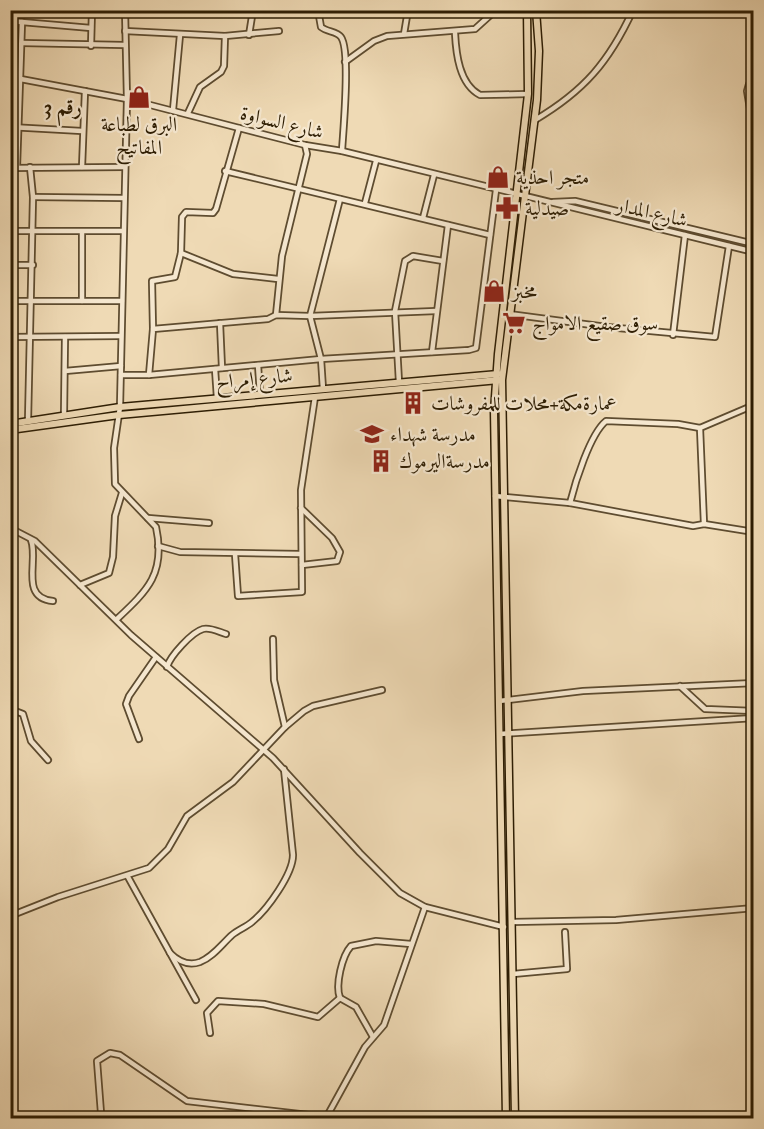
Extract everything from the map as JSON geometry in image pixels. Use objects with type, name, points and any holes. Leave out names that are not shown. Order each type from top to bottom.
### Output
[{"type":"main road","points":[[506,1119],[503,701],[498,497],[499,377],[528,94],[527,10]]},
{"type":"main road","points":[[499,377],[535,120],[539,74],[536,10]]},
{"type":"main road","name":"شارع إمراح","points":[[10,424],[120,407],[399,382],[499,377]]},
{"type":"main road","name":"شارع إمراح","points":[[10,430],[119,415],[499,377]]},
{"type":"main road","points":[[503,734],[512,922],[515,1119]]},
{"type":"main road","points":[[504,966],[512,966]]},
{"type":"street","points":[[91,46],[92,10]]},
{"type":"street","points":[[117,619],[140,597],[155,576],[158,546],[156,527],[115,484],[114,448],[120,407],[121,375],[122,231],[127,99],[125,10]]},
{"type":"street","points":[[249,34],[253,10]]},
{"type":"street","points":[[318,10],[321,27],[338,34],[343,41],[345,62],[342,151]]},
{"type":"street","points":[[404,34],[408,10]]},
{"type":"street","points":[[345,62],[374,41],[404,34],[455,33],[475,29],[496,10]]},
{"type":"street","points":[[535,120],[571,97],[593,77],[633,10]]},
{"type":"street","points":[[10,21],[91,28]]},
{"type":"street","points":[[17,167],[22,22]]},
{"type":"street","points":[[125,31],[225,36],[279,31]]},
{"type":"street","points":[[455,33],[458,65],[474,92],[480,95],[528,94]]},
{"type":"street","points":[[173,110],[180,35]]},
{"type":"street","points":[[188,113],[200,87],[221,72],[224,66],[225,36]]},
{"type":"street","points":[[22,43],[124,45]]},
{"type":"street","name":"شارع السواوة","points":[[10,77],[188,113],[304,145],[342,151],[544,202]]},
{"type":"street","points":[[753,81],[747,91],[753,132]]},
{"type":"street","points":[[82,167],[85,91]]},
{"type":"street","points":[[10,127],[82,131]]},
{"type":"street","points":[[149,375],[153,329],[152,281],[174,279],[181,253],[182,217],[191,211],[213,213],[239,128]]},
{"type":"street","points":[[276,315],[278,279],[307,154],[304,145]]},
{"type":"street","points":[[365,203],[376,161]]},
{"type":"street","points":[[10,168],[30,166],[124,167]]},
{"type":"street","points":[[28,421],[33,265],[31,232],[33,197],[30,166]]},
{"type":"street","points":[[225,171],[490,235]]},
{"type":"street","points":[[423,218],[434,176]]},
{"type":"street","points":[[121,375],[149,375],[321,358],[476,348],[496,190]]},
{"type":"street","points":[[33,197],[124,198]]},
{"type":"street","points":[[323,389],[321,358],[310,316],[340,199]]},
{"type":"street","points":[[544,202],[575,201],[753,244]]},
{"type":"street","name":"شارع المدار","points":[[544,202],[753,252]]},
{"type":"street","points":[[432,352],[448,225]]},
{"type":"street","points":[[10,231],[122,231]]},
{"type":"street","points":[[82,232],[82,301]]},
{"type":"street","points":[[673,334],[685,236]]},
{"type":"street","points":[[509,314],[673,334],[717,336],[729,246]]},
{"type":"street","points":[[181,253],[233,274],[278,279]]},
{"type":"street","points":[[399,382],[394,311],[405,261],[413,256],[443,261]]},
{"type":"street","points":[[10,265],[33,265]]},
{"type":"street","points":[[10,301],[122,302]]},
{"type":"street","points":[[153,329],[268,319],[276,315],[310,316],[436,311]]},
{"type":"street","points":[[220,323],[222,368]]},
{"type":"street","points":[[10,337],[121,336]]},
{"type":"street","points":[[64,414],[65,337]]},
{"type":"street","points":[[258,365],[260,394]]},
{"type":"street","points":[[65,371],[121,366]]},
{"type":"street","points":[[215,369],[217,398]]},
{"type":"street","points":[[235,554],[237,594],[240,597],[300,594],[303,588],[300,554],[303,475],[315,397]]},
{"type":"street","points":[[570,503],[575,483],[596,434],[606,422],[678,424],[700,428],[753,405]]},
{"type":"street","points":[[700,428],[704,524]]},
{"type":"street","points":[[80,585],[109,573],[113,557],[115,516],[122,493]]},
{"type":"street","points":[[498,497],[570,503],[693,526],[704,524],[753,532]]},
{"type":"street","points":[[301,508],[332,538],[340,552],[337,561],[302,566]]},
{"type":"street","points":[[148,518],[209,524]]},
{"type":"street","points":[[10,528],[30,538],[156,657],[263,750],[400,893],[425,907],[504,927]]},
{"type":"street","points":[[30,538],[35,554],[31,581],[42,597],[53,601]]},
{"type":"street","points":[[158,546],[180,552],[300,554]]},
{"type":"street","points":[[167,667],[172,656],[200,630],[208,629],[226,634]]},
{"type":"street","points":[[273,639],[274,680],[285,727]]},
{"type":"street","points":[[139,739],[127,711],[126,701],[156,657]]},
{"type":"street","points":[[503,701],[583,691],[753,683]]},
{"type":"street","points":[[680,686],[705,710],[753,711]]},
{"type":"street","points":[[10,916],[58,897],[128,877],[149,868],[168,849],[188,816],[232,782],[285,727],[314,706],[382,690]]},
{"type":"street","points":[[10,709],[21,711],[31,741],[48,760]]},
{"type":"street","points":[[503,734],[753,718]]},
{"type":"street","points":[[170,953],[185,963],[196,963],[209,957],[234,934],[252,922],[286,878],[291,869],[293,855],[284,770]]},
{"type":"street","points":[[128,877],[196,1000]]},
{"type":"street","points":[[101,1113],[97,1061],[110,1053],[120,1055],[187,1101],[326,1118],[373,1037],[384,1025],[425,907]]},
{"type":"street","points":[[512,922],[616,921],[753,908]]},
{"type":"street","points":[[513,974],[567,969],[565,932]]},
{"type":"street","points":[[373,1037],[356,1007],[340,998],[338,989],[344,958],[351,946],[376,941],[411,944]]},
{"type":"street","points":[[210,1032],[207,1013],[218,1001],[264,1005],[318,1017],[340,998]]},
{"type":"place","name":"البرق لطباعة المفاتيح","points":[[139,97]]},
{"type":"place","name":"متجر احذية","points":[[498,177]]},
{"type":"place","name":"صيدلية","points":[[507,208]]},
{"type":"place","name":"مخبز","points":[[494,291]]},
{"type":"place","name":"سوق صقيع الامواج","points":[[514,323]]},
{"type":"place","name":"عمارةمكة+محلات للمفروشات","points":[[413,403]]},
{"type":"place","name":"مدرسة شهداء","points":[[372,434]]},
{"type":"place","name":"مدرسةاليرموك","points":[[381,461]]},
{"type":"district","name":"رقم 3","points":[[63,107]]}]
